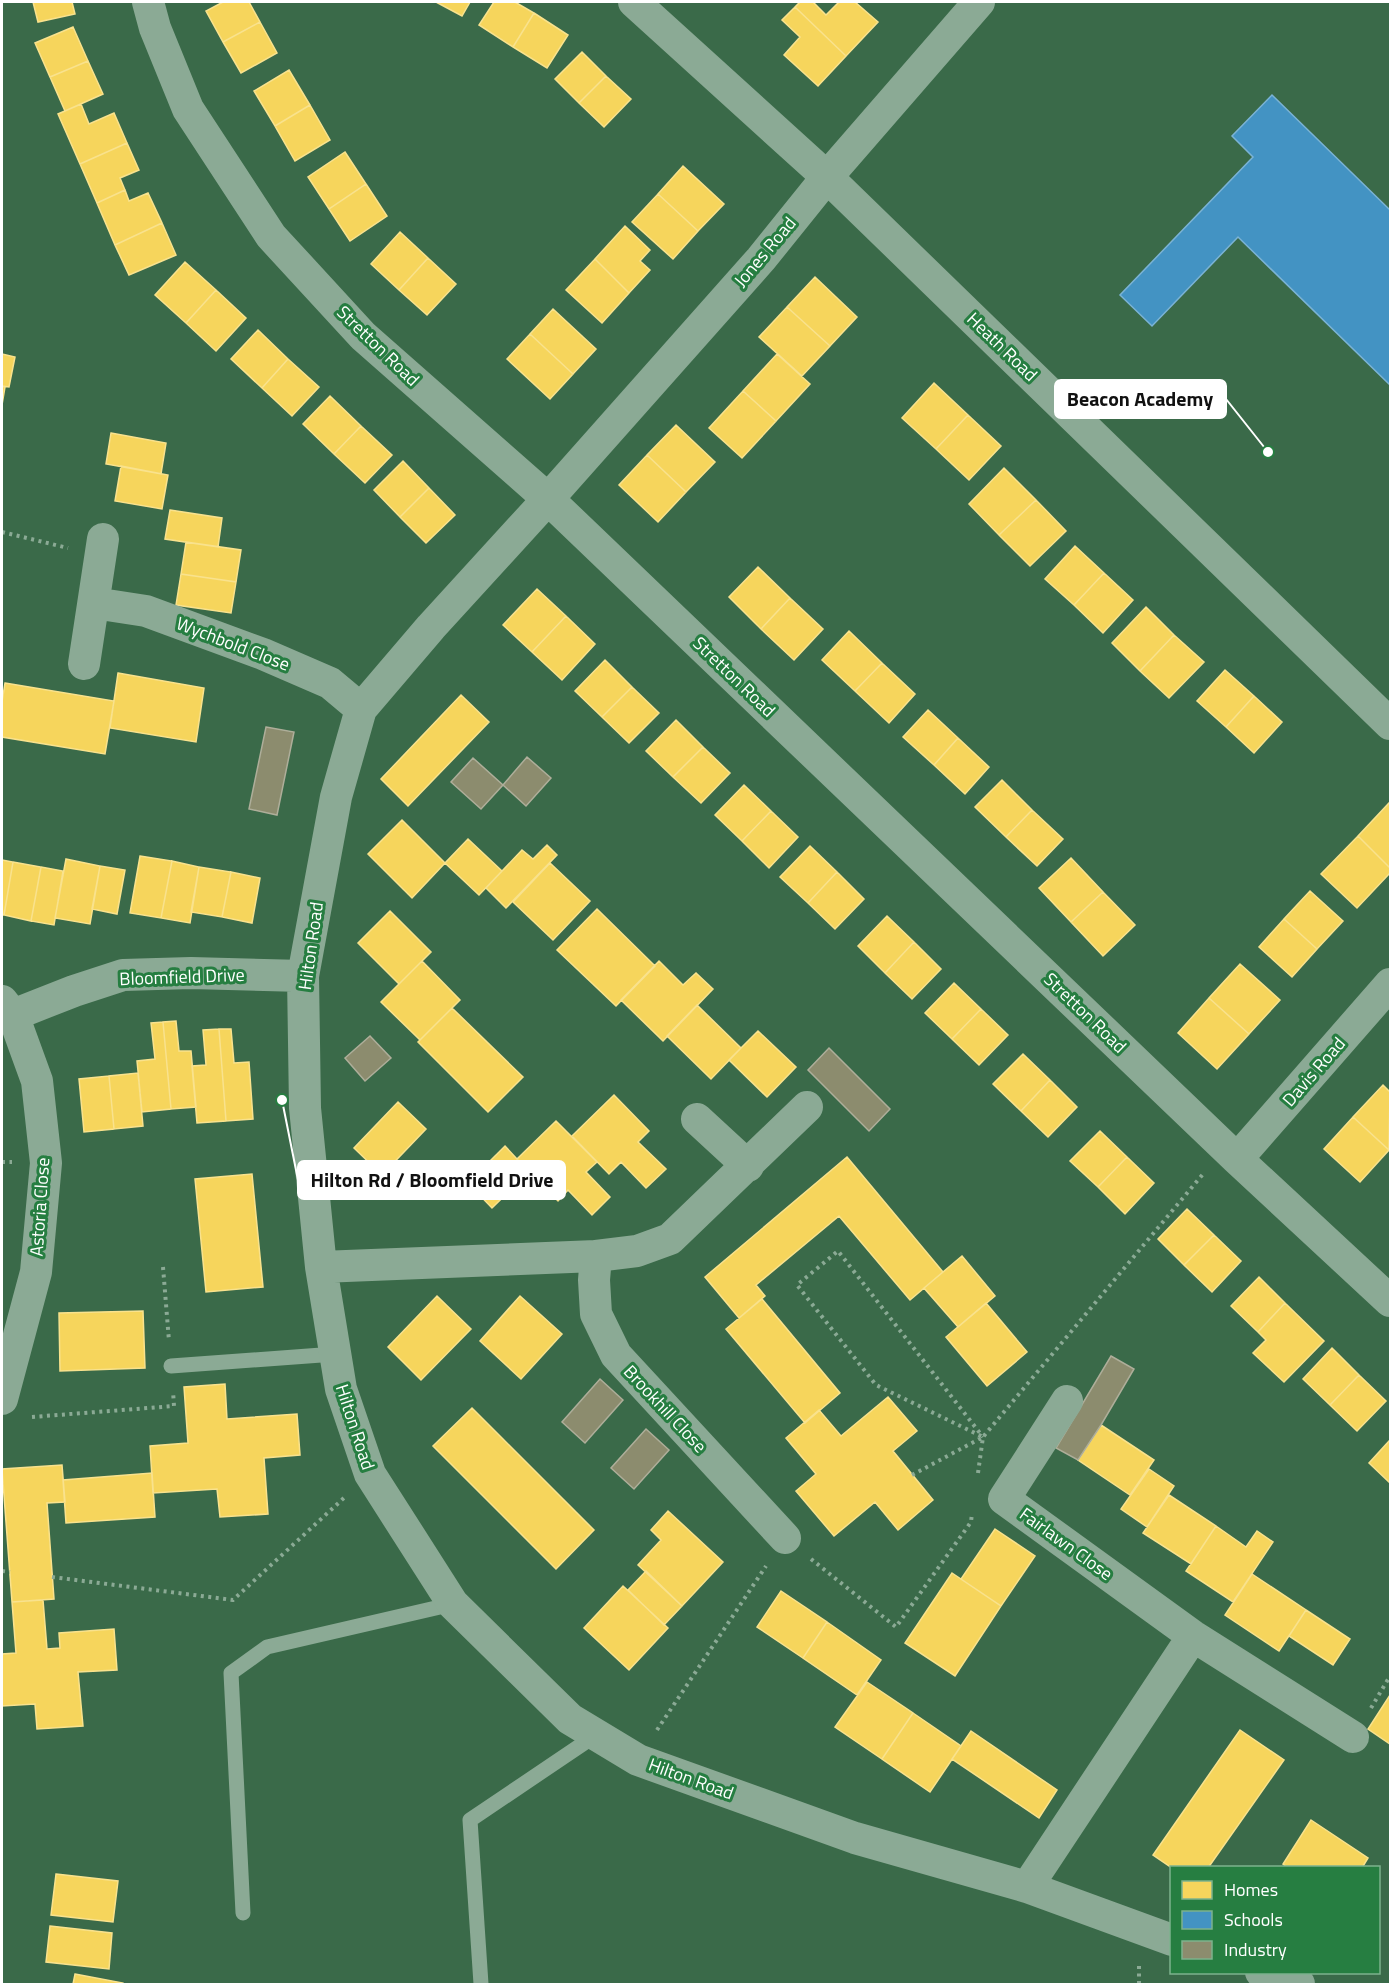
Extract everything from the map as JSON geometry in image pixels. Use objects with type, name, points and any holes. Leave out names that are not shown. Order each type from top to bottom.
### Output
[{"type":"street","name":"Stretton Road","points":[[148,2],[154,27],[188,109],[271,236],[363,336],[548,499],[1231,1154],[1390,1302]]},
{"type":"street","name":"Heath Road","points":[[634,2],[827,177],[1390,724]]},
{"type":"street","name":"Jones Road","points":[[548,499],[761,259],[827,177],[980,2]]},
{"type":"street","name":"Hilton Road","points":[[548,499],[431,627],[361,709],[336,797],[303,976],[305,1108],[321,1267],[341,1389],[370,1474],[453,1604],[570,1719],[638,1760],[855,1838],[1027,1887],[1170,1939]]},
{"type":"street","points":[[84,664],[102,547]]},
{"type":"street","name":"Wychbold Close","points":[[94,603],[146,610],[262,654],[330,683],[361,709]]},
{"type":"street","name":"Bloomfield Drive","points":[[7,1008],[74,991],[123,975],[191,973],[303,976]]},
{"type":"street","name":"Davis Road","points":[[1231,1154],[1390,984]]},
{"type":"street","name":"Astoria Close","points":[[7,1008],[37,1081],[46,1163],[36,1272],[13,1408]]},
{"type":"street","points":[[321,1267],[596,1256],[637,1251],[670,1239],[807,1107]]},
{"type":"street","points":[[697,1119],[748,1166]]},
{"type":"street","name":"Brookhill Close","points":[[596,1256],[594,1280],[596,1314],[616,1356],[785,1538]]},
{"type":"street","name":"Fairlawn Close","points":[[1067,1401],[1005,1500],[1193,1636],[1353,1737]]},
{"type":"street","points":[[1027,1887],[1193,1636]]},
{"type":"street","points":[[1267,1974],[1299,1984]]},
{"type":"lane","points":[[171,1366],[335,1354]]},
{"type":"lane","points":[[243,1913],[231,1673],[267,1647],[453,1604]]},
{"type":"lane","points":[[481,1984],[470,1820],[596,1735]]},
{"type":"path","points":[[2,532],[102,547]]},
{"type":"path","points":[[912,1475],[983,1437],[1231,1154]]},
{"type":"path","points":[[977,1479],[983,1437],[838,1251],[797,1285],[876,1385],[983,1437]]},
{"type":"path","points":[[13,1408],[174,1406],[164,1267]]},
{"type":"path","points":[[52,1578],[233,1600],[370,1474]]},
{"type":"path","points":[[638,1760],[785,1538],[896,1627],[971,1522],[973,1511]]},
{"type":"path","points":[[2,1571],[10,1572]]},
{"type":"building: Homes","points":[[33,2],[72,2],[75,14],[38,22]]},
{"type":"building: Homes","points":[[223,2],[249,2],[260,22],[223,42],[206,11]]},
{"type":"building: Homes","points":[[436,2],[470,2],[462,16]]},
{"type":"building: Homes","points":[[494,2],[515,2],[534,13],[513,47],[479,25]]},
{"type":"building: Homes","points":[[800,2],[813,2],[826,15],[839,2],[855,2],[878,22],[846,56],[795,7]]},
{"type":"building: Homes","points":[[795,7],[846,56],[818,86],[784,55],[800,37],[782,20]]},
{"type":"building: Homes","points":[[534,13],[568,35],[547,68],[513,47]]},
{"type":"building: Homes","points":[[260,22],[277,53],[241,73],[223,42]]},
{"type":"building: Homes","points":[[73,27],[88,61],[50,77],[35,43]]},
{"type":"building: Homes","points":[[582,52],[606,76],[579,103],[555,79]]},
{"type":"building: Homes","points":[[88,61],[103,94],[65,111],[50,77]]},
{"type":"building: Homes","points":[[289,70],[310,105],[275,126],[254,91]]},
{"type":"building: Homes","points":[[606,76],[631,99],[604,127],[579,103]]},
{"type":"building: Homes","points":[[81,104],[89,124],[114,113],[127,143],[80,164],[58,114]]},
{"type":"building: Homes","points":[[310,105],[330,140],[295,161],[275,126]]},
{"type":"building: Homes","points":[[127,143],[139,170],[120,178],[125,190],[97,203],[80,164]]},
{"type":"building: Homes","points":[[345,152],[366,184],[329,209],[308,177]]},
{"type":"building: Homes","points":[[683,166],[724,204],[698,231],[658,194]]},
{"type":"building: Homes","points":[[366,184],[387,216],[350,241],[329,209]]},
{"type":"building: Homes","points":[[125,190],[129,201],[148,193],[162,223],[115,245],[97,203]]},
{"type":"building: Homes","points":[[658,194],[698,231],[673,259],[632,222]]},
{"type":"building: Homes","points":[[162,223],[176,255],[129,275],[115,245]]},
{"type":"building: Homes","points":[[625,226],[650,250],[640,261],[650,270],[629,293],[595,259]]},
{"type":"building: Homes","points":[[400,232],[428,258],[399,290],[371,264]]},
{"type":"building: Homes","points":[[428,258],[456,284],[427,315],[399,290]]},
{"type":"building: Homes","points":[[595,259],[629,293],[602,323],[566,290]]},
{"type":"building: Homes","points":[[185,262],[216,290],[186,323],[155,295]]},
{"type":"building: Homes","points":[[815,277],[857,317],[830,346],[787,307]]},
{"type":"building: Homes","points":[[216,290],[246,318],[216,351],[186,323]]},
{"type":"building: Homes","points":[[787,307],[830,346],[802,376],[759,337]]},
{"type":"building: Homes","points":[[553,309],[596,349],[573,374],[530,334]]},
{"type":"building: Homes","points":[[258,330],[288,359],[262,388],[231,359]]},
{"type":"building: Homes","points":[[530,334],[573,374],[550,399],[507,359]]},
{"type":"building: Homes","points":[[2,354],[15,357],[9,387],[2,386]]},
{"type":"building: Homes","points":[[777,354],[810,384],[776,421],[743,391]]},
{"type":"building: Homes","points":[[288,359],[319,387],[292,416],[262,388]]},
{"type":"building: Homes","points":[[934,383],[968,415],[936,449],[902,418]]},
{"type":"building: Homes","points":[[2,386],[5,387],[2,405]]},
{"type":"building: Homes","points":[[743,391],[776,421],[742,458],[709,428]]},
{"type":"building: Homes","points":[[330,396],[361,426],[334,454],[303,424]]},
{"type":"building: Homes","points":[[968,415],[1001,446],[969,480],[936,449]]},
{"type":"building: Homes","points":[[676,425],[715,462],[686,492],[647,455]]},
{"type":"building: Homes","points":[[361,426],[392,455],[365,483],[334,454]]},
{"type":"building: Homes","points":[[111,433],[166,443],[161,474],[106,464]]},
{"type":"building: Homes","points":[[647,455],[686,492],[658,522],[619,485]]},
{"type":"building: Homes","points":[[403,461],[429,488],[400,517],[374,490]]},
{"type":"building: Homes","points":[[121,466],[168,475],[162,509],[115,501]]},
{"type":"building: Homes","points":[[1004,468],[1036,500],[999,535],[969,504]]},
{"type":"building: Homes","points":[[429,488],[455,515],[426,543],[400,517]]},
{"type":"building: Homes","points":[[1036,500],[1066,531],[1030,566],[999,535]]},
{"type":"building: Homes","points":[[170,510],[222,518],[218,547],[165,539]]},
{"type":"building: Homes","points":[[186,542],[241,550],[236,582],[181,574]]},
{"type":"building: Homes","points":[[1075,546],[1104,573],[1074,605],[1045,579]]},
{"type":"building: Homes","points":[[758,567],[790,598],[761,629],[729,597]]},
{"type":"building: Homes","points":[[1104,573],[1133,600],[1103,633],[1074,605]]},
{"type":"building: Homes","points":[[181,574],[236,582],[231,613],[176,605]]},
{"type":"building: Homes","points":[[537,589],[566,616],[532,652],[503,625]]},
{"type":"building: Homes","points":[[790,598],[823,629],[794,660],[761,629]]},
{"type":"building: Homes","points":[[1146,607],[1174,635],[1140,671],[1112,643]]},
{"type":"building: Homes","points":[[566,616],[595,644],[562,680],[532,652]]},
{"type":"building: Homes","points":[[849,631],[882,663],[855,691],[822,660]]},
{"type":"building: Homes","points":[[1174,635],[1204,662],[1169,698],[1140,671]]},
{"type":"building: Homes","points":[[605,660],[632,687],[602,717],[575,691]]},
{"type":"building: Homes","points":[[882,663],[915,694],[889,723],[855,691]]},
{"type":"building: Homes","points":[[1225,670],[1254,696],[1226,727],[1197,701]]},
{"type":"building: Homes","points":[[118,673],[204,688],[196,742],[110,728]]},
{"type":"building: Homes","points":[[5,683],[114,701],[105,754],[2,737],[2,702]]},
{"type":"building: Homes","points":[[632,687],[659,713],[629,743],[602,717]]},
{"type":"building: Homes","points":[[461,695],[489,722],[408,806],[381,779]]},
{"type":"building: Homes","points":[[1254,696],[1282,722],[1254,753],[1226,727]]},
{"type":"building: Homes","points":[[928,710],[958,738],[934,765],[903,737]]},
{"type":"building: Homes","points":[[676,720],[703,747],[673,777],[646,751]]},
{"type":"building: Homes","points":[[958,738],[989,767],[965,794],[934,765]]},
{"type":"building: Homes","points":[[703,747],[730,773],[701,803],[673,777]]},
{"type":"building: Homes","points":[[1002,780],[1032,810],[1006,837],[975,807]]},
{"type":"building: Homes","points":[[744,785],[771,811],[742,841],[715,815]]},
{"type":"building: Homes","points":[[1390,802],[1390,868],[1358,836]]},
{"type":"building: Homes","points":[[1032,810],[1063,839],[1037,866],[1006,837]]},
{"type":"building: Homes","points":[[771,811],[798,837],[769,868],[742,841]]},
{"type":"building: Homes","points":[[402,820],[445,863],[412,898],[368,854]]},
{"type":"building: Homes","points":[[1358,836],[1390,868],[1390,873],[1357,908],[1321,874]]},
{"type":"building: Homes","points":[[468,839],[502,871],[479,895],[445,863]]},
{"type":"building: Homes","points":[[547,845],[557,855],[506,908],[486,888],[522,850],[533,859]]},
{"type":"building: Homes","points":[[810,846],[837,872],[808,903],[780,877]]},
{"type":"building: Homes","points":[[140,856],[172,861],[161,918],[130,913]]},
{"type":"building: Homes","points":[[1071,858],[1103,892],[1071,922],[1039,888]]},
{"type":"building: Homes","points":[[66,859],[100,866],[90,924],[55,918]]},
{"type":"building: Homes","points":[[2,860],[13,862],[4,915],[2,915]]},
{"type":"building: Homes","points":[[172,861],[199,867],[190,923],[161,918]]},
{"type":"building: Homes","points":[[13,862],[41,867],[31,921],[4,915]]},
{"type":"building: Homes","points":[[550,863],[590,901],[553,940],[513,902]]},
{"type":"building: Homes","points":[[100,866],[125,870],[117,914],[92,909]]},
{"type":"building: Homes","points":[[41,867],[63,871],[54,925],[31,921]]},
{"type":"building: Homes","points":[[199,867],[231,872],[222,917],[191,912]]},
{"type":"building: Homes","points":[[231,872],[260,878],[252,923],[222,917]]},
{"type":"building: Homes","points":[[837,872],[864,899],[835,929],[808,903]]},
{"type":"building: Homes","points":[[1310,891],[1343,921],[1317,949],[1284,919]]},
{"type":"building: Homes","points":[[1103,892],[1135,925],[1103,956],[1071,922]]},
{"type":"building: Homes","points":[[597,909],[655,966],[616,1006],[557,950]]},
{"type":"building: Homes","points":[[390,911],[431,952],[399,984],[358,943]]},
{"type":"building: Homes","points":[[887,916],[914,942],[885,973],[858,946]]},
{"type":"building: Homes","points":[[1284,919],[1317,949],[1292,977],[1259,947]]},
{"type":"building: Homes","points":[[914,942],[941,969],[912,999],[885,973]]},
{"type":"building: Homes","points":[[422,961],[460,1000],[420,1040],[381,1002]]},
{"type":"building: Homes","points":[[659,961],[683,985],[696,973],[713,989],[663,1041],[621,1000]]},
{"type":"building: Homes","points":[[1240,964],[1280,1000],[1249,1034],[1209,998]]},
{"type":"building: Homes","points":[[954,983],[981,1009],[952,1039],[925,1013]]},
{"type":"building: Homes","points":[[1209,998],[1249,1034],[1217,1069],[1178,1033]]},
{"type":"building: Homes","points":[[697,1005],[741,1048],[711,1079],[667,1036]]},
{"type":"building: Homes","points":[[452,1008],[523,1077],[488,1112],[418,1042]]},
{"type":"building: Homes","points":[[981,1009],[1008,1035],[979,1065],[952,1039]]},
{"type":"building: Homes","points":[[176,1021],[179,1051],[191,1051],[196,1107],[171,1109],[163,1022]]},
{"type":"building: Homes","points":[[163,1022],[171,1109],[142,1112],[137,1061],[155,1059],[151,1023]]},
{"type":"building: Homes","points":[[219,1029],[226,1121],[197,1123],[192,1066],[206,1065],[203,1030]]},
{"type":"building: Homes","points":[[219,1029],[231,1029],[234,1063],[249,1062],[253,1119],[226,1121]]},
{"type":"building: Homes","points":[[758,1031],[796,1067],[767,1097],[729,1060]]},
{"type":"building: Homes","points":[[1023,1054],[1050,1080],[1021,1111],[993,1084]]},
{"type":"building: Homes","points":[[138,1073],[143,1126],[114,1129],[109,1076]]},
{"type":"building: Homes","points":[[109,1076],[114,1129],[84,1132],[79,1079]]},
{"type":"building: Homes","points":[[1050,1080],[1077,1107],[1048,1137],[1021,1111]]},
{"type":"building: Homes","points":[[1383,1085],[1390,1092],[1389,1150],[1353,1117]]},
{"type":"building: Homes","points":[[614,1095],[649,1131],[638,1142],[666,1169],[646,1188],[621,1162],[609,1174],[572,1136]]},
{"type":"building: Homes","points":[[398,1102],[426,1129],[382,1175],[354,1148]]},
{"type":"building: Homes","points":[[1353,1117],[1389,1150],[1360,1182],[1324,1149]]},
{"type":"building: Homes","points":[[556,1121],[597,1162],[586,1172],[610,1197],[592,1215],[568,1190],[558,1201],[517,1159]]},
{"type":"building: Homes","points":[[1100,1131],[1127,1157],[1098,1187],[1070,1161]]},
{"type":"building: Homes","points":[[505,1146],[529,1172],[492,1208],[468,1183]]},
{"type":"building: Homes","points":[[847,1157],[943,1272],[910,1300],[839,1216],[756,1285],[765,1296],[739,1318],[705,1277]]},
{"type":"building: Homes","points":[[1127,1157],[1154,1183],[1125,1214],[1098,1187]]},
{"type":"building: Homes","points":[[252,1174],[263,1287],[206,1292],[195,1179]]},
{"type":"building: Homes","points":[[1187,1209],[1214,1235],[1184,1265],[1158,1239]]},
{"type":"building: Homes","points":[[1214,1235],[1241,1261],[1212,1292],[1184,1265]]},
{"type":"building: Homes","points":[[962,1256],[995,1296],[958,1327],[924,1288]]},
{"type":"building: Homes","points":[[1259,1277],[1285,1303],[1258,1332],[1231,1306]]},
{"type":"building: Homes","points":[[437,1296],[471,1329],[421,1380],[388,1347]]},
{"type":"building: Homes","points":[[520,1296],[562,1334],[521,1379],[480,1341]]},
{"type":"building: Homes","points":[[762,1299],[840,1393],[805,1423],[726,1329]]},
{"type":"building: Homes","points":[[986,1303],[1027,1352],[987,1386],[946,1337]]},
{"type":"building: Homes","points":[[1285,1303],[1324,1341],[1284,1382],[1253,1353],[1266,1340],[1258,1332]]},
{"type":"building: Homes","points":[[143,1311],[145,1368],[60,1371],[59,1313]]},
{"type":"building: Homes","points":[[1332,1348],[1359,1375],[1330,1405],[1303,1379]]},
{"type":"building: Homes","points":[[1359,1375],[1386,1401],[1357,1431],[1330,1405]]},
{"type":"building: Homes","points":[[225,1384],[227,1419],[297,1414],[300,1455],[264,1458],[268,1514],[220,1517],[217,1489],[153,1493],[150,1446],[188,1443],[184,1387]]},
{"type":"building: Homes","points":[[888,1397],[917,1431],[893,1451],[933,1500],[898,1530],[875,1502],[834,1536],[796,1491],[816,1474],[786,1438],[819,1410],[841,1436]]},
{"type":"building: Homes","points":[[472,1408],[594,1530],[556,1569],[433,1446]]},
{"type":"building: Homes","points":[[1101,1425],[1154,1460],[1130,1495],[1078,1460]]},
{"type":"building: Homes","points":[[1390,1440],[1390,1483],[1369,1463]]},
{"type":"building: Homes","points":[[62,1465],[65,1502],[47,1503],[54,1599],[12,1602],[2,1469]]},
{"type":"building: Homes","points":[[1149,1469],[1174,1486],[1147,1527],[1121,1509]]},
{"type":"building: Homes","points":[[152,1473],[155,1517],[66,1523],[63,1480]]},
{"type":"building: Homes","points":[[1169,1495],[1216,1526],[1191,1564],[1143,1533]]},
{"type":"building: Homes","points":[[668,1511],[723,1562],[682,1606],[638,1565],[661,1540],[651,1530]]},
{"type":"building: Homes","points":[[1216,1526],[1246,1547],[1257,1531],[1273,1542],[1233,1602],[1186,1571]]},
{"type":"building: Homes","points":[[995,1529],[1035,1556],[1001,1606],[961,1579]]},
{"type":"building: Homes","points":[[646,1571],[682,1606],[664,1625],[628,1590]]},
{"type":"building: Homes","points":[[952,1573],[1001,1606],[955,1676],[905,1643]]},
{"type":"building: Homes","points":[[1252,1574],[1306,1610],[1279,1651],[1225,1615]]},
{"type":"building: Homes","points":[[623,1586],[668,1628],[629,1670],[584,1628]]},
{"type":"building: Homes","points":[[781,1591],[827,1622],[803,1658],[757,1627]]},
{"type":"building: Homes","points":[[43,1600],[47,1649],[60,1648],[59,1633],[114,1629],[117,1670],[78,1672],[83,1726],[37,1729],[35,1704],[2,1706],[2,1654],[16,1653],[12,1602]]},
{"type":"building: Homes","points":[[1306,1610],[1350,1639],[1333,1665],[1289,1636]]},
{"type":"building: Homes","points":[[827,1622],[881,1660],[857,1695],[803,1658]]},
{"type":"building: Homes","points":[[867,1682],[913,1713],[882,1759],[835,1727]]},
{"type":"building: Homes","points":[[1390,1695],[1390,1744],[1368,1729]]},
{"type":"building: Homes","points":[[913,1713],[961,1746],[930,1792],[882,1759]]},
{"type":"building: Homes","points":[[1240,1730],[1284,1760],[1209,1866],[1170,1867],[1153,1855]]},
{"type":"building: Homes","points":[[971,1731],[1057,1790],[1039,1818],[952,1759]]},
{"type":"building: Homes","points":[[1311,1820],[1368,1858],[1363,1866],[1286,1866],[1283,1864]]},
{"type":"building: Homes","points":[[56,1874],[118,1881],[113,1922],[51,1915]]},
{"type":"building: Homes","points":[[50,1926],[112,1933],[109,1969],[46,1962]]},
{"type":"building: Homes","points":[[75,1974],[123,1983],[123,1984],[73,1984]]},
{"type":"building: Schools","points":[[1272,95],[1390,210],[1390,385],[1238,237],[1152,326],[1120,295],[1253,157],[1232,136]]},
{"type":"building: Industry","points":[[266,727],[294,732],[277,815],[249,809]]},
{"type":"building: Industry","points":[[527,757],[551,778],[526,806],[503,785]]},
{"type":"building: Industry","points":[[473,758],[503,785],[481,809],[451,782]]},
{"type":"building: Industry","points":[[370,1036],[391,1058],[365,1081],[345,1058]]},
{"type":"building: Industry","points":[[829,1048],[890,1109],[869,1131],[808,1070]]},
{"type":"building: Industry","points":[[1111,1356],[1134,1369],[1078,1460],[1056,1448]]},
{"type":"building: Industry","points":[[600,1379],[623,1400],[585,1443],[562,1422]]},
{"type":"building: Industry","points":[[646,1429],[669,1450],[634,1489],[611,1468]]},
{"type":"place","name":"Beacon Academy","points":[[1268,452]]},
{"type":"place","name":"Hilton Rd / Bloomfield Drive","points":[[282,1100]]}]
